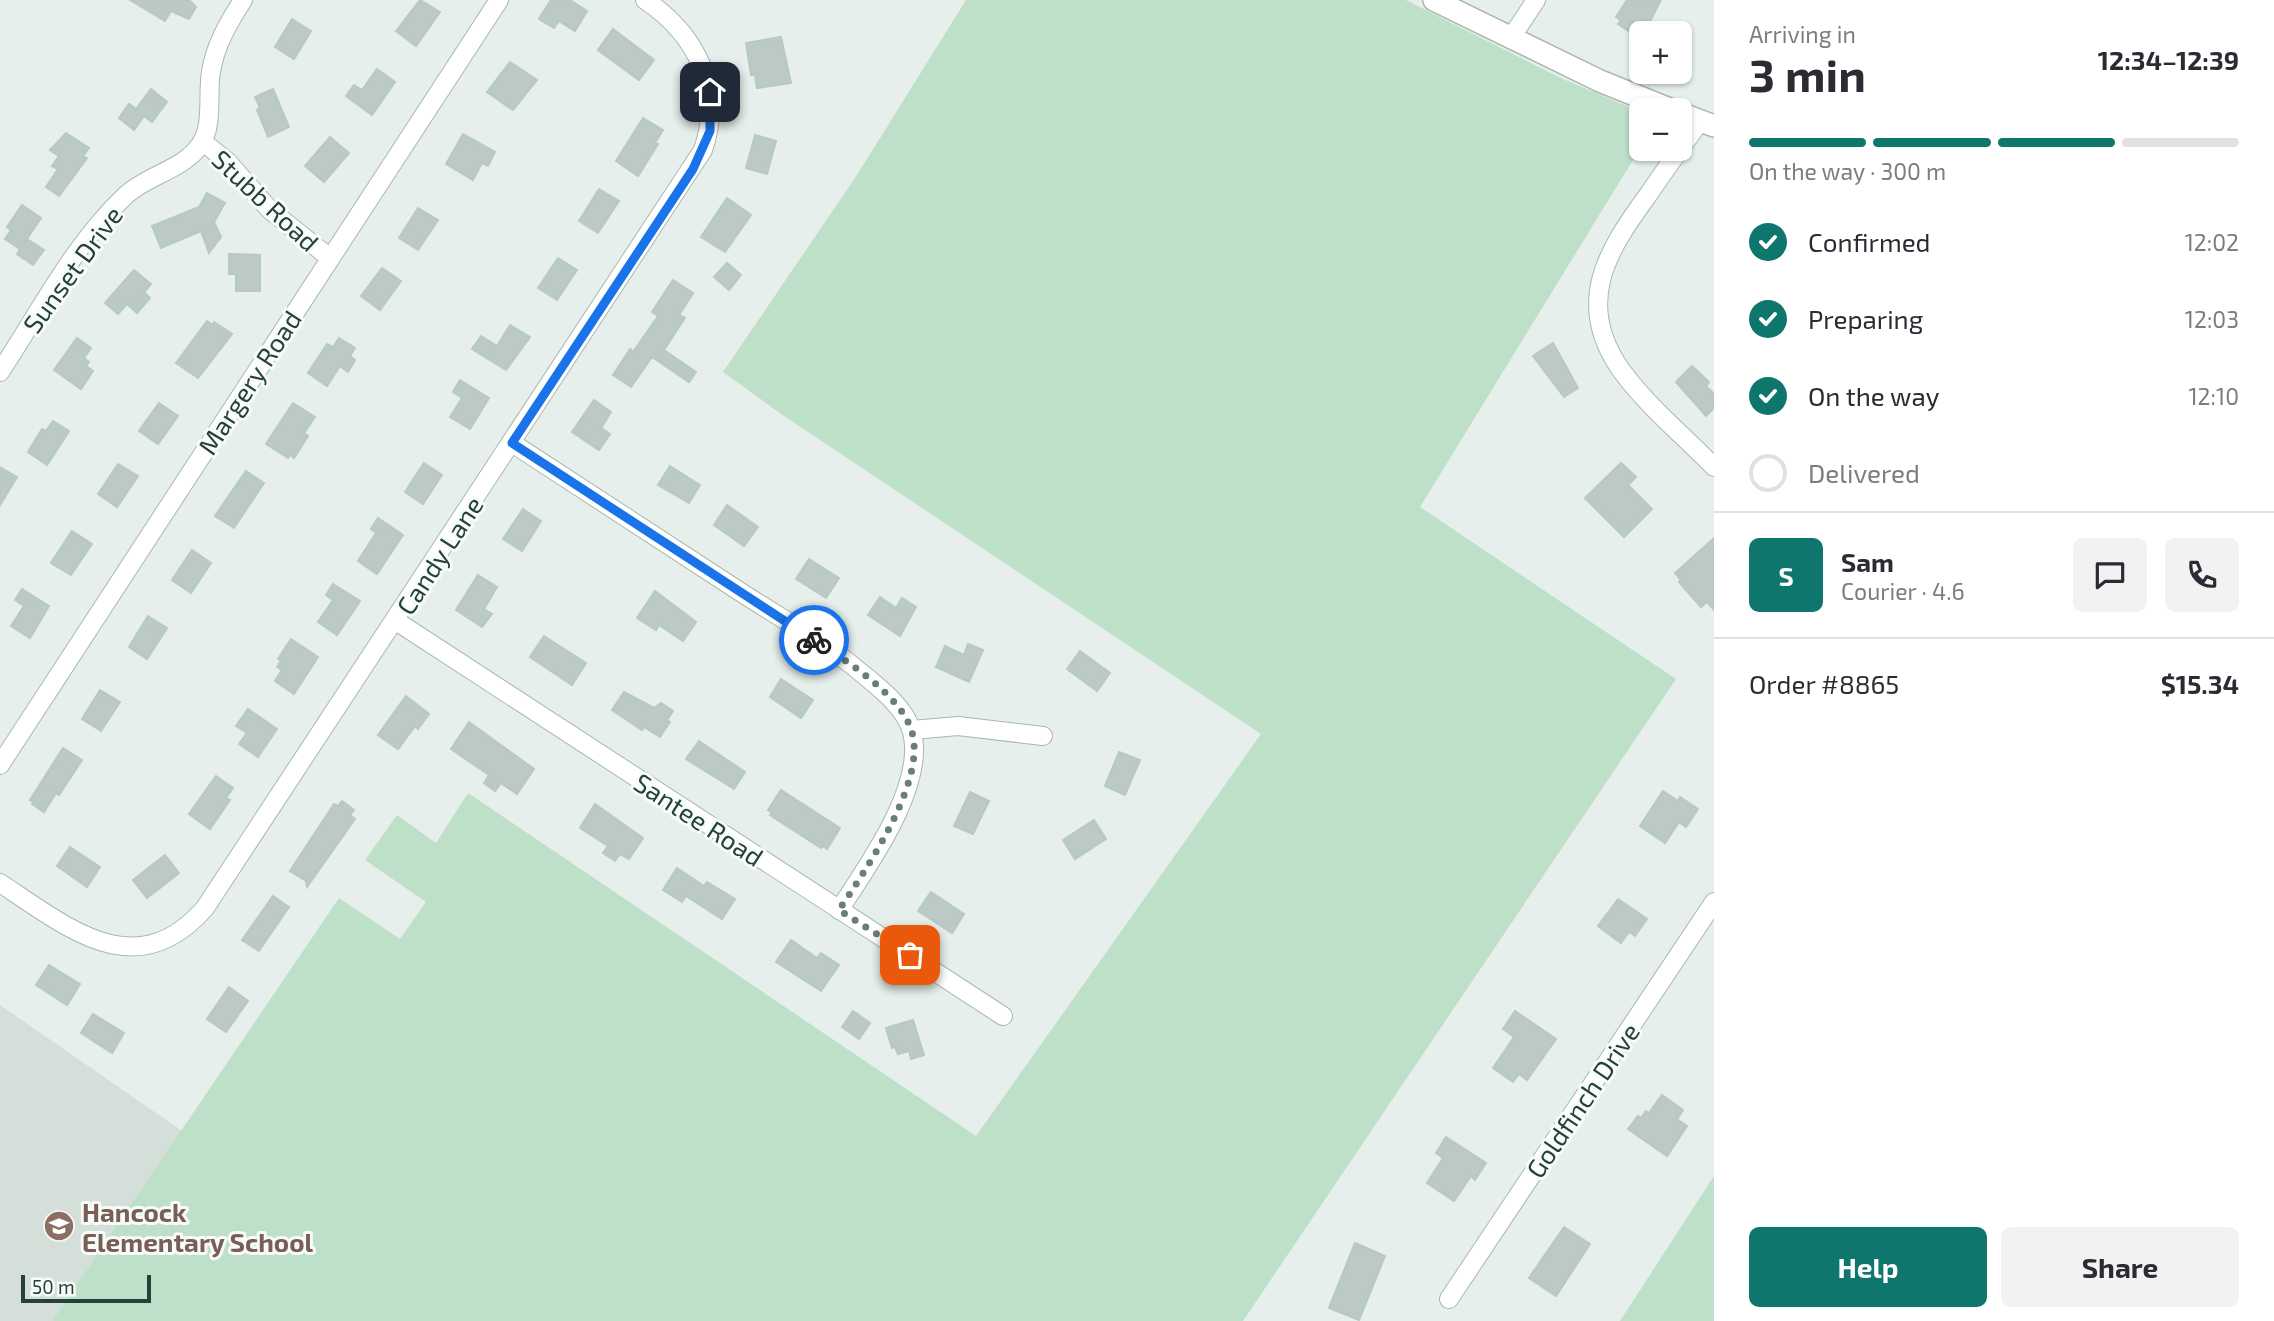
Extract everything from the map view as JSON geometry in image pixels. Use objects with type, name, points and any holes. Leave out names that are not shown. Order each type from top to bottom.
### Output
[{"type":"street","points":[[203,142],[215,55],[222,36],[243,0]]},
{"type":"street","name":"Margery Road","points":[[0,765],[499,0]]},
{"type":"street","points":[[1434,0],[1643,98]]},
{"type":"street","points":[[1511,38],[1536,0]]},
{"type":"street","name":"Candy Lane","points":[[0,883],[63,924],[107,943],[140,947],[168,940],[181,932],[215,893],[693,169],[710,131],[712,112],[705,73],[684,35],[651,2]]},
{"type":"street","points":[[1707,123],[1612,247],[1602,272],[1599,298],[1601,325],[1616,363],[1714,467]]},
{"type":"street","name":"Stubb Road","points":[[203,142],[227,161],[270,210],[330,258]]},
{"type":"street","name":"Sunset Drive","points":[[0,372],[73,260],[106,217],[140,184],[192,155],[203,142]]},
{"type":"street","points":[[512,443],[850,664],[890,699],[912,730],[911,768],[898,813],[839,910]]},
{"type":"street","name":"Santee Road","points":[[396,621],[1003,1016]]},
{"type":"street","points":[[912,730],[958,726],[1043,736]]},
{"type":"street","name":"Goldfinch Drive","points":[[1449,1299],[1714,902]]},
{"type":"shaded area","name":"Hancock Elementary School","points":[[0,1005],[182,1131],[52,1321],[0,1321]]},
{"type":"green space","points":[[966,0],[1406,0],[1563,79],[1629,107],[1629,161],[1632,161],[1420,507],[1676,679],[1243,1321],[52,1321],[339,898],[400,939],[426,902],[365,860],[397,815],[436,843],[468,793],[976,1136],[1261,734],[784,416],[723,372],[857,175]]},
{"type":"green space","points":[[1714,1176],[1714,1321],[1620,1321]]},
{"type":"building","points":[[130,0],[189,0],[196,7],[189,19],[171,11],[165,21]]},
{"type":"building","points":[[420,0],[440,12],[416,46],[396,31]]},
{"type":"building","points":[[551,0],[570,0],[587,11],[575,31],[559,21],[554,28],[539,19]]},
{"type":"building","points":[[1627,0],[1661,0],[1650,21],[1629,21],[1629,31],[1618,24],[1621,20],[1616,17]]},
{"type":"building","points":[[292,19],[311,31],[294,59],[275,47]]},
{"type":"building","points":[[613,29],[654,60],[639,80],[598,50]]},
{"type":"building","points":[[781,37],[791,83],[757,88],[755,75],[751,75],[746,43]]},
{"type":"building","points":[[510,62],[537,80],[513,110],[487,92]]},
{"type":"building","points":[[377,69],[395,82],[372,115],[346,96],[354,85],[362,90]]},
{"type":"building","points":[[151,89],[167,102],[152,122],[144,116],[134,130],[119,118],[129,104],[136,109]]},
{"type":"building","points":[[273,89],[289,127],[268,137],[257,110],[260,108],[255,97]]},
{"type":"building","points":[[643,118],[663,130],[655,143],[658,144],[638,176],[616,161]]},
{"type":"building","points":[[66,133],[89,148],[83,156],[87,158],[59,196],[46,187],[58,169],[52,166],[59,156],[50,150]]},
{"type":"building","points":[[463,134],[495,152],[488,166],[482,163],[473,180],[446,164]]},
{"type":"building","points":[[755,135],[776,141],[767,174],[746,168]]},
{"type":"building","points":[[330,137],[349,153],[324,182],[305,166]]},
{"type":"building","points":[[599,189],[619,201],[598,233],[579,221]]},
{"type":"building","points":[[207,193],[225,203],[214,222],[221,237],[209,253],[201,231],[161,248],[152,226],[199,207]]},
{"type":"building","points":[[727,198],[751,215],[725,252],[701,237]]},
{"type":"building","points":[[22,205],[41,218],[20,249],[5,239],[11,230],[7,227]]},
{"type":"building","points":[[418,208],[438,220],[418,250],[399,238]]},
{"type":"building","points":[[27,239],[44,250],[33,265],[17,254]]},
{"type":"building","points":[[229,254],[260,255],[260,291],[236,291],[236,274],[229,274]]},
{"type":"building","points":[[558,258],[577,270],[557,300],[538,288]]},
{"type":"building","points":[[727,263],[741,275],[729,290],[714,277]]},
{"type":"building","points":[[382,268],[401,281],[380,310],[361,296]]},
{"type":"building","points":[[134,270],[151,284],[144,292],[150,298],[137,313],[127,304],[118,314],[105,303]]},
{"type":"building","points":[[673,280],[693,293],[679,315],[685,318],[664,350],[696,372],[689,382],[652,357],[631,387],[613,375],[630,349],[633,352],[658,316],[652,312]]},
{"type":"building","points":[[207,321],[213,325],[214,322],[232,334],[198,378],[176,363]]},
{"type":"building","points":[[510,325],[530,337],[506,370],[472,349],[481,336],[497,346]]},
{"type":"building","points":[[77,338],[91,348],[84,358],[89,362],[86,366],[93,371],[81,389],[54,370]]},
{"type":"building","points":[[339,338],[355,348],[350,356],[355,360],[348,372],[340,366],[327,386],[308,373],[327,344],[333,347]]},
{"type":"building","points":[[1553,343],[1578,388],[1564,397],[1533,356]]},
{"type":"building","points":[[1692,366],[1709,382],[1706,386],[1714,394],[1714,408],[1706,416],[1676,382]]},
{"type":"building","points":[[460,380],[489,398],[470,429],[450,417],[462,398],[453,392]]},
{"type":"building","points":[[594,400],[611,412],[601,428],[610,434],[599,450],[572,432]]},
{"type":"building","points":[[159,403],[178,416],[158,444],[139,431]]},
{"type":"building","points":[[293,403],[315,417],[304,433],[308,436],[294,458],[290,455],[288,458],[266,444]]},
{"type":"building","points":[[53,421],[69,431],[47,465],[28,452],[42,429],[46,431]]},
{"type":"building","points":[[424,463],[442,475],[423,504],[405,492]]},
{"type":"building","points":[[1621,463],[1636,477],[1628,485],[1652,509],[1624,537],[1585,498]]},
{"type":"building","points":[[118,464],[138,476],[117,507],[98,494]]},
{"type":"building","points":[[670,466],[700,485],[689,503],[658,485]]},
{"type":"building","points":[[0,467],[17,477],[0,505]]},
{"type":"building","points":[[246,471],[264,483],[234,528],[215,516]]},
{"type":"building","points":[[727,505],[758,527],[744,546],[714,525]]},
{"type":"building","points":[[523,509],[541,521],[522,551],[503,539]]},
{"type":"building","points":[[378,518],[403,535],[377,574],[358,561],[376,533],[371,529]]},
{"type":"building","points":[[72,531],[92,544],[71,575],[51,563]]},
{"type":"building","points":[[1714,538],[1714,610],[1707,602],[1701,607],[1679,582],[1681,580],[1675,573]]},
{"type":"building","points":[[192,550],[211,563],[191,593],[172,580]]},
{"type":"building","points":[[809,559],[839,578],[826,598],[796,579]]},
{"type":"building","points":[[478,575],[497,587],[484,609],[492,614],[482,627],[456,610]]},
{"type":"building","points":[[333,584],[360,601],[337,635],[318,622],[333,600],[326,595]]},
{"type":"building","points":[[22,589],[49,606],[30,638],[11,626],[24,606],[15,600]]},
{"type":"building","points":[[655,591],[696,622],[683,641],[659,625],[656,630],[637,618]]},
{"type":"building","points":[[880,597],[896,608],[902,598],[916,607],[900,636],[868,615]]},
{"type":"building","points":[[148,616],[167,628],[147,659],[129,647]]},
{"type":"building","points":[[544,636],[586,663],[572,685],[530,657]]},
{"type":"building","points":[[291,639],[318,657],[294,694],[275,681],[282,670],[277,667],[281,661],[278,659]]},
{"type":"building","points":[[968,644],[983,650],[969,682],[936,667],[945,646],[964,655]]},
{"type":"building","points":[[1080,651],[1110,673],[1097,691],[1067,669]]},
{"type":"building","points":[[781,679],[813,700],[801,718],[770,697]]},
{"type":"building","points":[[100,690],[120,702],[101,731],[82,719]]},
{"type":"building","points":[[624,692],[654,708],[661,703],[673,711],[667,720],[670,722],[660,737],[644,727],[642,730],[612,710]]},
{"type":"building","points":[[406,696],[429,714],[418,729],[415,726],[398,749],[378,735]]},
{"type":"building","points":[[248,709],[277,729],[258,757],[239,744],[247,733],[236,726]]},
{"type":"building","points":[[469,722],[534,769],[517,794],[501,783],[495,791],[484,783],[489,775],[451,749]]},
{"type":"building","points":[[699,741],[745,772],[734,789],[686,759]]},
{"type":"building","points":[[63,748],[82,760],[44,812],[30,800]]},
{"type":"building","points":[[1119,752],[1140,760],[1125,795],[1105,786]]},
{"type":"building","points":[[216,776],[233,788],[226,798],[230,800],[210,829],[189,814]]},
{"type":"building","points":[[781,790],[840,828],[827,849],[823,846],[821,848],[770,815],[772,813],[768,810]]},
{"type":"building","points":[[1663,791],[1678,801],[1680,797],[1698,809],[1686,827],[1679,822],[1665,843],[1640,826]]},
{"type":"building","points":[[970,792],[989,801],[973,834],[954,826]]},
{"type":"building","points":[[342,801],[354,810],[350,815],[355,819],[307,887],[306,881],[290,871],[334,804],[338,806]]},
{"type":"building","points":[[595,804],[643,838],[629,859],[620,854],[615,861],[603,853],[608,846],[580,828]]},
{"type":"building","points":[[1094,820],[1106,839],[1075,859],[1063,840]]},
{"type":"building","points":[[70,847],[100,867],[87,887],[57,866]]},
{"type":"building","points":[[165,855],[179,873],[147,898],[133,880]]},
{"type":"building","points":[[677,868],[704,886],[707,882],[735,899],[722,919],[686,896],[682,902],[663,890]]},
{"type":"building","points":[[931,892],[964,914],[952,933],[918,911]]},
{"type":"building","points":[[273,896],[289,907],[259,951],[242,940]]},
{"type":"building","points":[[1618,899],[1647,919],[1635,936],[1629,932],[1621,943],[1598,926]]},
{"type":"building","points":[[791,940],[817,958],[821,953],[839,965],[821,991],[776,962]]},
{"type":"building","points":[[49,965],[80,984],[67,1005],[36,985]]},
{"type":"building","points":[[229,987],[248,1001],[226,1032],[207,1019]]},
{"type":"building","points":[[853,1011],[870,1023],[859,1039],[842,1027]]},
{"type":"building","points":[[1515,1011],[1556,1039],[1527,1080],[1519,1074],[1513,1082],[1493,1068],[1514,1037],[1503,1029]]},
{"type":"building","points":[[93,1014],[124,1033],[112,1053],[81,1033]]},
{"type":"building","points":[[913,1020],[924,1055],[911,1059],[909,1051],[898,1054],[895,1047],[892,1048],[886,1028]]},
{"type":"building","points":[[1662,1095],[1683,1110],[1677,1119],[1687,1126],[1667,1156],[1628,1129],[1638,1116],[1641,1118],[1646,1111],[1649,1113]]},
{"type":"building","points":[[1446,1137],[1486,1163],[1475,1180],[1471,1176],[1454,1201],[1427,1183],[1443,1158],[1436,1153]]},
{"type":"building","points":[[1564,1227],[1590,1244],[1556,1296],[1529,1278]]},
{"type":"building","points":[[1355,1243],[1385,1256],[1359,1320],[1329,1308]]},
{"type":"way so far","points":[[814,640],[850,664],[890,699],[912,730],[911,768],[898,813],[839,910],[910,955]]},
{"type":"place","name":"Hancock Elementary School","points":[[59,1226]]},
{"type":"route","points":[[710,92],[710,131],[693,169],[512,443],[814,640]]}]
